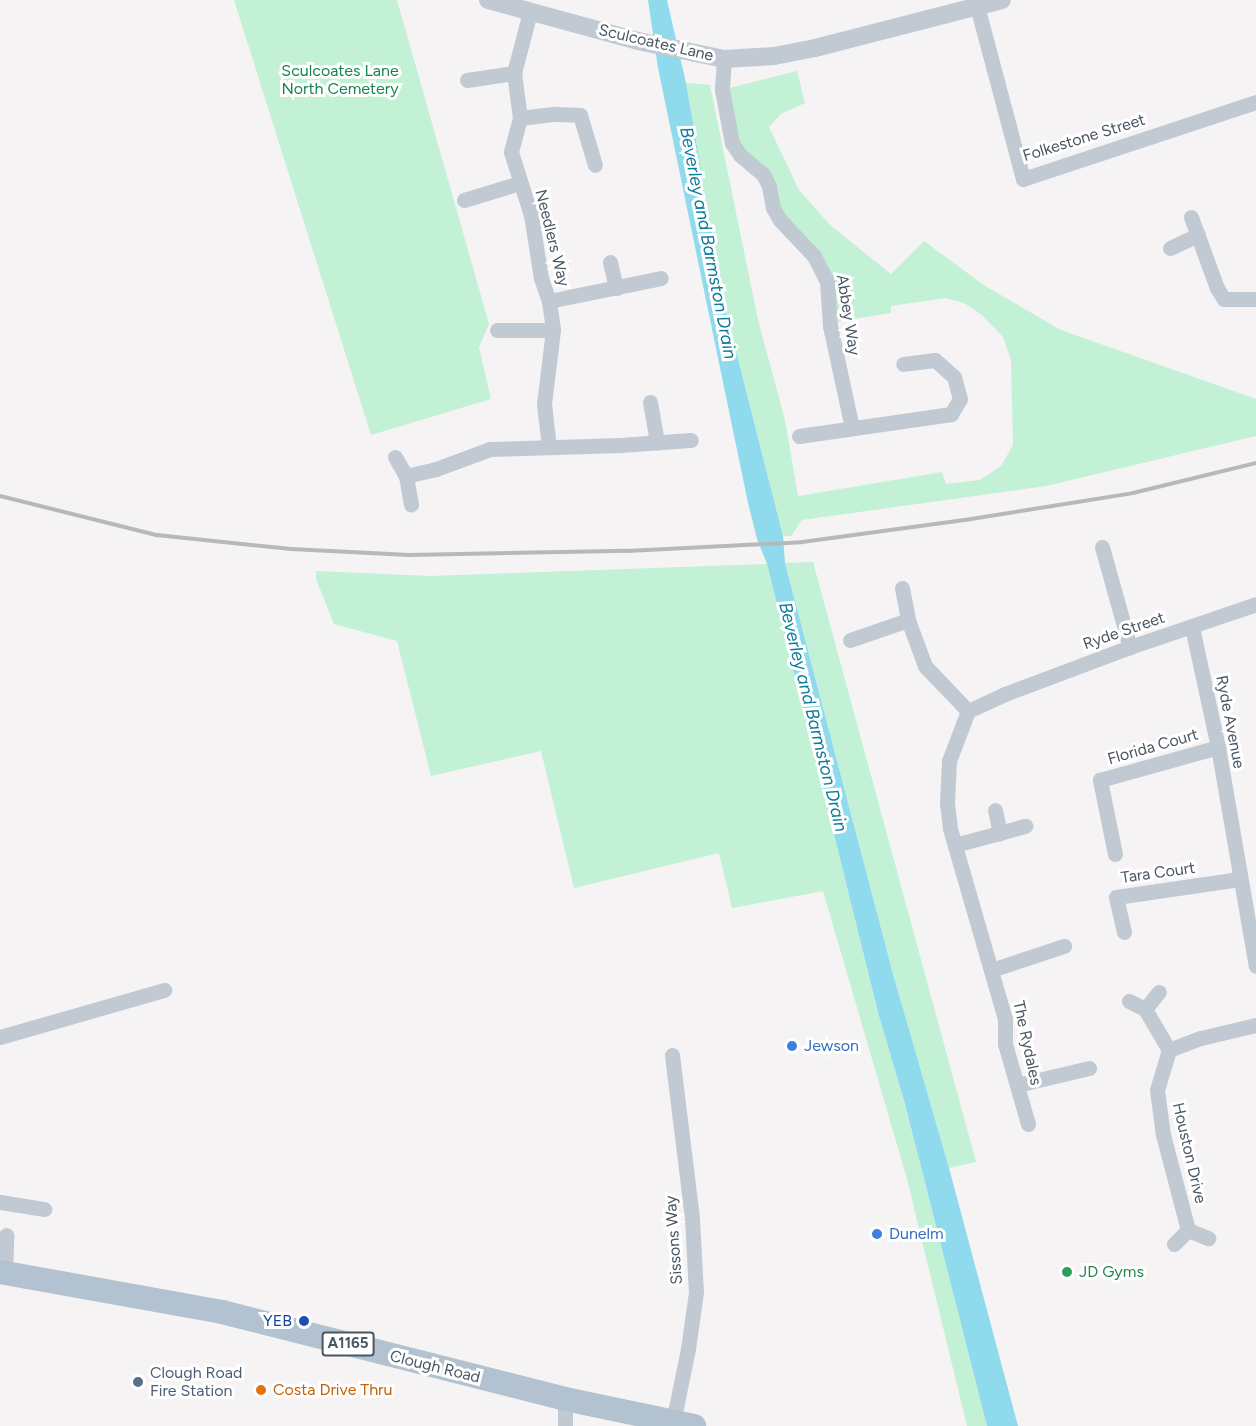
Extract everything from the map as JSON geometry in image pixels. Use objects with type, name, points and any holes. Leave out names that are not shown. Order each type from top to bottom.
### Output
[{"type":"main road","name":"Clough Road","points":[[3,1272],[222,1312],[565,1399],[684,1424]]},
{"type":"street","name":"Sculcoates Lane","points":[[488,0],[681,52],[724,59],[774,57],[815,48],[966,5],[1002,0]]},
{"type":"street","name":"Folkestone Street","points":[[966,5],[1023,179],[1256,102]]},
{"type":"street","name":"Needlers Way","points":[[530,12],[514,73],[520,118],[511,152],[531,215],[541,278],[549,301],[553,330],[544,404],[549,447]]},
{"type":"street","name":"Abbey Way","points":[[724,59],[722,90],[732,143],[740,155],[763,174],[769,186],[773,208],[780,220],[814,256],[827,281],[830,326],[852,428]]},
{"type":"street","points":[[467,80],[514,73]]},
{"type":"street","points":[[520,118],[555,114],[580,115],[595,165]]},
{"type":"street","name":"Needlers Way","points":[[464,200],[520,183]]},
{"type":"street","points":[[1191,217],[1217,288],[1224,299],[1256,299]]},
{"type":"street","points":[[1170,248],[1198,235]]},
{"type":"street","points":[[610,262],[616,288]]},
{"type":"street","name":"Needlers Way","points":[[549,301],[661,278]]},
{"type":"street","points":[[497,330],[553,330]]},
{"type":"street","points":[[799,436],[951,414],[960,399],[954,377],[935,360],[903,364]]},
{"type":"street","points":[[650,402],[657,442]]},
{"type":"street","points":[[406,476],[436,469],[490,449],[691,440]]},
{"type":"street","points":[[395,457],[406,476],[411,505]]},
{"type":"street","points":[[1102,547],[1130,647]]},
{"type":"street","points":[[902,588],[908,620],[925,666],[968,711]]},
{"type":"street","name":"Ryde Street","points":[[968,711],[1005,694],[1130,647],[1256,604]]},
{"type":"street","points":[[850,640],[908,620]]},
{"type":"street","name":"Ryde Avenue","points":[[1192,627],[1218,747],[1256,966]]},
{"type":"street","name":"The Rydales","points":[[968,711],[949,761],[947,803],[955,845],[1005,1019],[1005,1044],[1028,1124]]},
{"type":"street","name":"Florida Court","points":[[1115,854],[1100,780],[1218,747]]},
{"type":"street","points":[[995,810],[1000,833]]},
{"type":"street","points":[[955,845],[1025,826]]},
{"type":"street","name":"Tara Court","points":[[1124,932],[1116,897],[1240,879]]},
{"type":"street","points":[[991,970],[1064,946]]},
{"type":"street","points":[[0,1037],[164,990]]},
{"type":"street","points":[[1145,1009],[1159,992]]},
{"type":"street","points":[[1129,1001],[1145,1009],[1169,1050],[1201,1038],[1256,1025]]},
{"type":"street","name":"Houston Drive","points":[[1169,1050],[1157,1090],[1163,1135],[1188,1230]]},
{"type":"street","name":"Sissons Way","points":[[672,1055],[692,1219],[696,1292],[688,1350],[684,1424]]},
{"type":"street","points":[[1017,1085],[1089,1068]]},
{"type":"street","points":[[0,1202],[44,1209]]},
{"type":"street","points":[[1174,1244],[1188,1230],[1208,1238]]},
{"type":"street","points":[[3,1272],[6,1235]]},
{"type":"street","points":[[565,1399],[565,1426]]},
{"type":"green space","name":"Sculcoates Lane North Cemetery","points":[[234,0],[397,0],[489,324],[479,347],[491,399],[371,435]]},
{"type":"green space","points":[[797,71],[805,103],[781,114],[769,127],[799,190],[830,225],[891,274],[924,241],[985,286],[1061,330],[1256,399],[1256,436],[1046,486],[802,520],[791,536],[783,536],[725,308],[686,83],[710,85],[758,320],[785,420],[798,496],[942,472],[946,484],[980,480],[1001,466],[1013,445],[1011,360],[1003,337],[982,315],[964,303],[946,298],[891,306],[891,313],[836,322],[826,265],[791,231],[744,158],[722,90]]},
{"type":"green space","points":[[813,562],[976,1162],[949,1168],[893,974],[785,563]]},
{"type":"green space","points":[[767,564],[879,1016],[905,1104],[987,1426],[967,1426],[907,1179],[823,891],[732,908],[719,853],[574,888],[541,751],[431,776],[397,641],[334,624],[316,579],[316,571],[430,576]]},
{"type":"water","name":"Beverley and Barmston Drain","points":[[648,0],[667,0],[686,83],[725,308],[783,536],[785,563],[893,974],[949,1168],[1018,1426],[987,1426],[905,1104],[879,1016],[767,564],[757,539],[748,503],[658,68]]},
{"type":"railway","points":[[0,496],[157,535],[291,549],[409,555],[627,551],[802,542],[965,520],[1133,493],[1256,463]]},
{"type":"place","name":"Jewson","points":[[792,1046]]},
{"type":"place","name":"Dunelm","points":[[877,1234]]},
{"type":"place","name":"JD Gyms","points":[[1067,1272]]},
{"type":"place","name":"YEB","points":[[304,1321]]},
{"type":"place","name":"Clough Road Fire Station","points":[[138,1382]]},
{"type":"place","name":"Costa Drive Thru","points":[[261,1390]]}]
